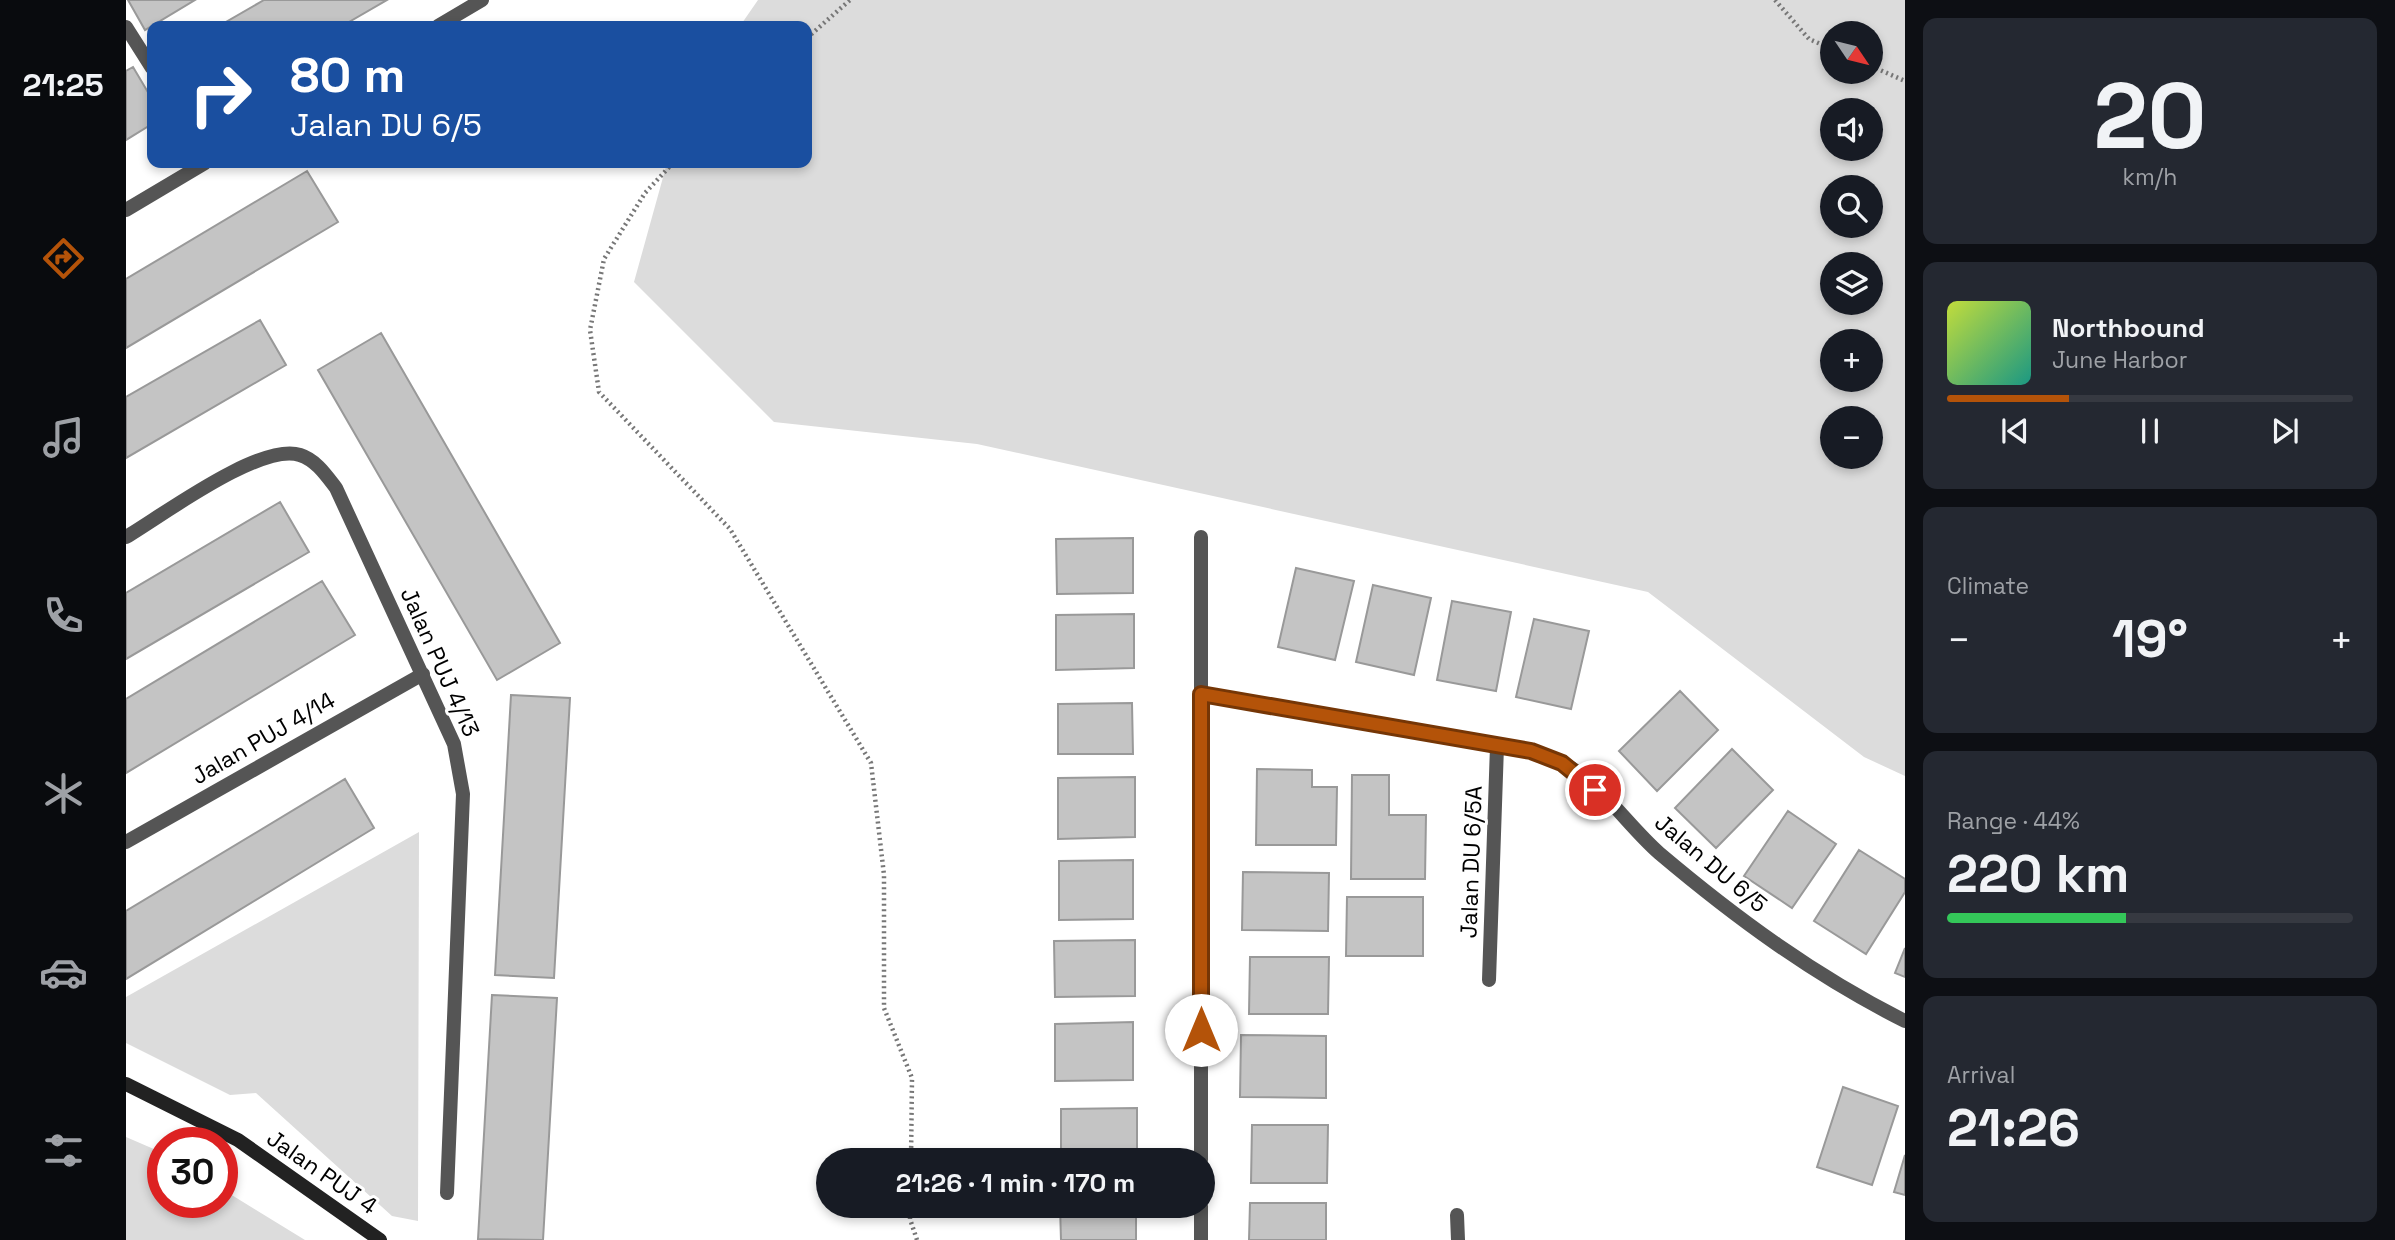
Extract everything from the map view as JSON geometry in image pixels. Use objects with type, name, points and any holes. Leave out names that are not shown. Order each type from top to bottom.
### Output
[{"type":"street","points":[[446,21],[482,0]]},
{"type":"street","points":[[126,27],[147,60]]},
{"type":"street","points":[[126,209],[196,168]]},
{"type":"street","name":"Jalan PUJ 4/13","points":[[126,537],[248,463],[274,454],[300,454],[320,467],[336,488],[454,744],[463,794],[446,1194]]},
{"type":"street","points":[[1201,537],[1201,1148]]},
{"type":"street","name":"Jalan PUJ 4/14","points":[[126,842],[423,674]]},
{"type":"street","name":"Jalan DU 6/5","points":[[1201,694],[1531,751],[1562,763],[1595,790],[1657,850],[1752,929],[1849,993],[1905,1021]]},
{"type":"street","name":"Jalan DU 6/5A","points":[[1489,980],[1497,746]]},
{"type":"street","name":"Jalan PUJ 4","points":[[126,1084],[238,1140],[380,1240]]},
{"type":"street","points":[[1457,1215],[1458,1240]]},
{"type":"street","points":[[1201,1218],[1201,1240]]},
{"type":"path","points":[[812,34],[850,0]]},
{"type":"path","points":[[1775,0],[1809,39],[1820,44]]},
{"type":"path","points":[[1883,71],[1905,80]]},
{"type":"path","points":[[668,168],[645,193],[604,259],[590,330],[598,392],[730,529],[871,762],[884,875],[884,1007],[912,1078],[911,1148]]},
{"type":"path","points":[[910,1218],[917,1240]]},
{"type":"shaded area","points":[[758,0],[1905,0],[1905,776],[1864,757],[1648,592],[977,444],[774,422],[634,282],[666,168],[812,168],[812,21],[743,21]]},
{"type":"shaded area","points":[[419,832],[418,1221],[392,1216],[256,1093],[230,1095],[126,1043],[126,997]]},
{"type":"shaded area","points":[[126,1137],[147,1146],[147,1218],[238,1218],[238,1199],[305,1240],[126,1240]]},
{"type":"building","points":[[128,0],[195,0],[160,21],[147,21],[145,30]]},
{"type":"building","points":[[264,0],[387,0],[351,21],[228,21]]},
{"type":"building","points":[[133,67],[147,91],[147,127],[126,140],[126,71]]},
{"type":"building","points":[[307,171],[338,222],[126,348],[126,279]]},
{"type":"building","points":[[260,320],[286,365],[126,458],[126,397]]},
{"type":"building","points":[[381,333],[560,643],[497,680],[318,370]]},
{"type":"building","points":[[280,502],[309,552],[126,659],[126,593]]},
{"type":"building","points":[[1133,538],[1133,593],[1057,594],[1056,539]]},
{"type":"building","points":[[1296,568],[1354,581],[1335,660],[1278,647]]},
{"type":"building","points":[[322,581],[355,635],[126,773],[126,699]]},
{"type":"building","points":[[1373,585],[1431,598],[1414,675],[1356,662]]},
{"type":"building","points":[[1452,601],[1511,612],[1496,691],[1437,680]]},
{"type":"building","points":[[1134,614],[1134,668],[1056,670],[1056,615]]},
{"type":"building","points":[[1534,619],[1589,631],[1571,709],[1516,697]]},
{"type":"building","points":[[1680,691],[1718,730],[1657,791],[1619,751]]},
{"type":"building","points":[[511,695],[570,698],[554,978],[495,975]]},
{"type":"building","points":[[1132,703],[1133,754],[1058,754],[1058,704]]},
{"type":"building","points":[[1732,749],[1773,790],[1716,848],[1675,808]]},
{"type":"building","points":[[1257,769],[1312,770],[1312,787],[1337,787],[1336,845],[1256,845]]},
{"type":"building","points":[[1352,775],[1389,775],[1389,815],[1426,815],[1425,879],[1351,879]]},
{"type":"building","points":[[1135,777],[1135,837],[1058,839],[1058,778]]},
{"type":"building","points":[[345,779],[374,828],[126,979],[126,911]]},
{"type":"building","points":[[1788,811],[1836,844],[1792,908],[1744,876]]},
{"type":"building","points":[[1859,850],[1905,879],[1905,892],[1866,954],[1814,921]]},
{"type":"building","points":[[1133,860],[1133,919],[1059,920],[1059,861]]},
{"type":"building","points":[[1243,872],[1329,873],[1328,931],[1242,930]]},
{"type":"building","points":[[1347,897],[1423,897],[1423,956],[1346,956]]},
{"type":"building","points":[[1135,940],[1135,996],[1055,997],[1054,941]]},
{"type":"building","points":[[1905,948],[1905,977],[1895,973]]},
{"type":"building","points":[[1250,957],[1329,957],[1328,1014],[1249,1014]]},
{"type":"building","points":[[492,995],[557,998],[543,1240],[478,1239]]},
{"type":"building","points":[[1133,1022],[1133,1080],[1055,1081],[1055,1024]]},
{"type":"building","points":[[1241,1035],[1326,1036],[1326,1098],[1240,1097]]},
{"type":"building","points":[[1843,1087],[1898,1106],[1872,1185],[1817,1167]]},
{"type":"building","points":[[1137,1108],[1137,1148],[1061,1148],[1061,1109]]},
{"type":"building","points":[[1252,1125],[1328,1125],[1327,1183],[1251,1183]]},
{"type":"building","points":[[1905,1155],[1905,1195],[1894,1192]]},
{"type":"building","points":[[1250,1203],[1326,1203],[1326,1240],[1249,1240]]},
{"type":"building","points":[[1060,1218],[1136,1218],[1136,1240],[1061,1240]]},
{"type":"route","points":[[1201,1030],[1201,694],[1531,751],[1562,763],[1595,790]]}]
